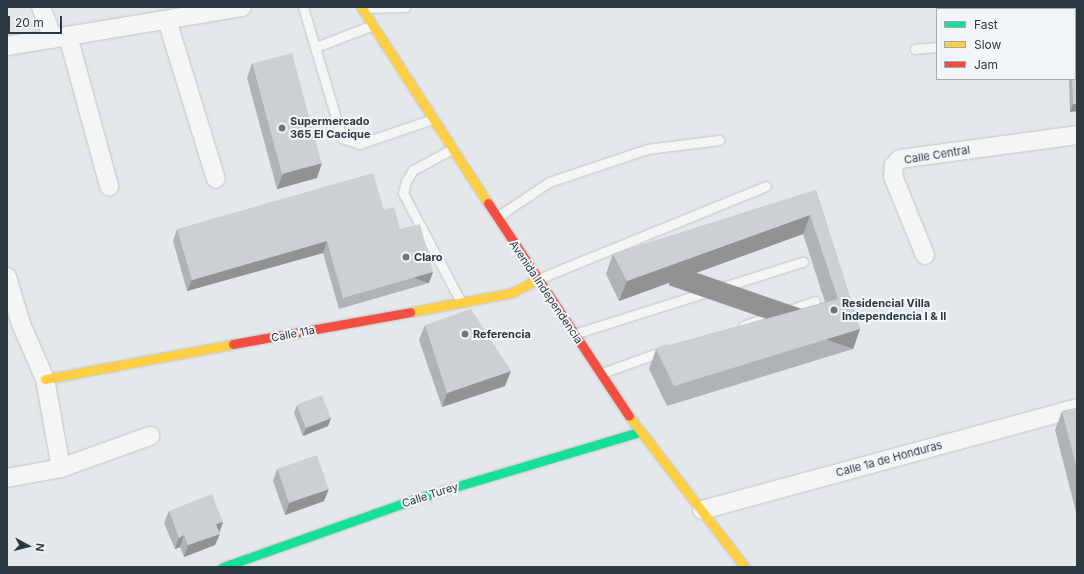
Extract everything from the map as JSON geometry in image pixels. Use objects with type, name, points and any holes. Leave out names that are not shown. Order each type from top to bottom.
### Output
[{"type":"street","points":[[41,7],[61,37],[109,186]]},
{"type":"street","points":[[7,46],[242,7]]},
{"type":"street","name":"Avenida Independencia","points":[[362,8],[537,280],[602,373],[640,432],[745,567]]},
{"type":"street","points":[[166,20],[216,179]]},
{"type":"street","name":"Calle Central","points":[[925,255],[893,176],[894,165],[900,159],[1077,135]]},
{"type":"street","points":[[7,276],[14,325],[45,379],[61,468]]},
{"type":"street","name":"Calle 11a","points":[[45,379],[511,293],[537,280]]},
{"type":"street","name":"Calle 1a de Honduras","points":[[702,510],[1077,408]]},
{"type":"street","name":"Calle Turey","points":[[223,567],[418,498],[640,432]]},
{"type":"street","points":[[7,478],[61,468],[150,436]]},
{"type":"lane","points":[[303,7],[342,138],[359,144],[434,118]]},
{"type":"lane","points":[[362,8],[405,7]]},
{"type":"lane","points":[[316,47],[373,25]]},
{"type":"lane","points":[[915,49],[936,47]]},
{"type":"lane","points":[[497,217],[549,182],[647,149],[720,140]]},
{"type":"lane","points":[[452,149],[413,170],[406,181],[403,193],[461,302]]},
{"type":"lane","points":[[537,280],[766,186]]},
{"type":"lane","points":[[574,334],[804,262]]},
{"type":"lane","points":[[734,328],[815,300]]},
{"type":"lane","points":[[602,373],[678,346]]},
{"type":"building","name":"Supermercado 365 El Cacique","points":[[292,53],[322,163],[282,174],[252,64]]},
{"type":"building","points":[[1077,64],[1077,104],[1073,104],[1072,80],[1076,80]]},
{"type":"building","points":[[373,173],[384,210],[394,207],[400,229],[420,224],[433,272],[343,298],[327,241],[192,280],[177,229]]},
{"type":"building","points":[[816,190],[860,329],[674,386],[656,349],[838,299],[810,215],[627,281],[613,254]]},
{"type":"building","points":[[471,309],[511,371],[447,393],[425,325]]},
{"type":"building","points":[[322,395],[331,418],[306,428],[297,405]]},
{"type":"building","points":[[1077,408],[1077,469],[1062,411]]},
{"type":"building","points":[[317,455],[329,489],[289,503],[277,469]]},
{"type":"building","points":[[212,494],[223,522],[216,524],[220,534],[188,545],[184,535],[179,538],[169,511]]},
{"type":"traffic: fast","points":[[223,567],[418,498],[640,432]]},
{"type":"traffic: slow","points":[[361,7],[488,203]]},
{"type":"traffic: slow","points":[[410,312],[511,293],[537,280]]},
{"type":"traffic: slow","points":[[45,379],[233,344]]},
{"type":"traffic: slow","points":[[629,416],[745,567]]},
{"type":"traffic: jam","points":[[488,203],[629,416]]},
{"type":"traffic: jam","points":[[233,344],[410,312]]},
{"type":"place","name":"Supermercado 365 El Cacique","points":[[282,128]]},
{"type":"place","name":"Claro","points":[[406,257]]},
{"type":"place","name":"Residencial Villa Independencia I & II","points":[[834,310]]},
{"type":"place","name":"Referencia","points":[[465,334]]}]
